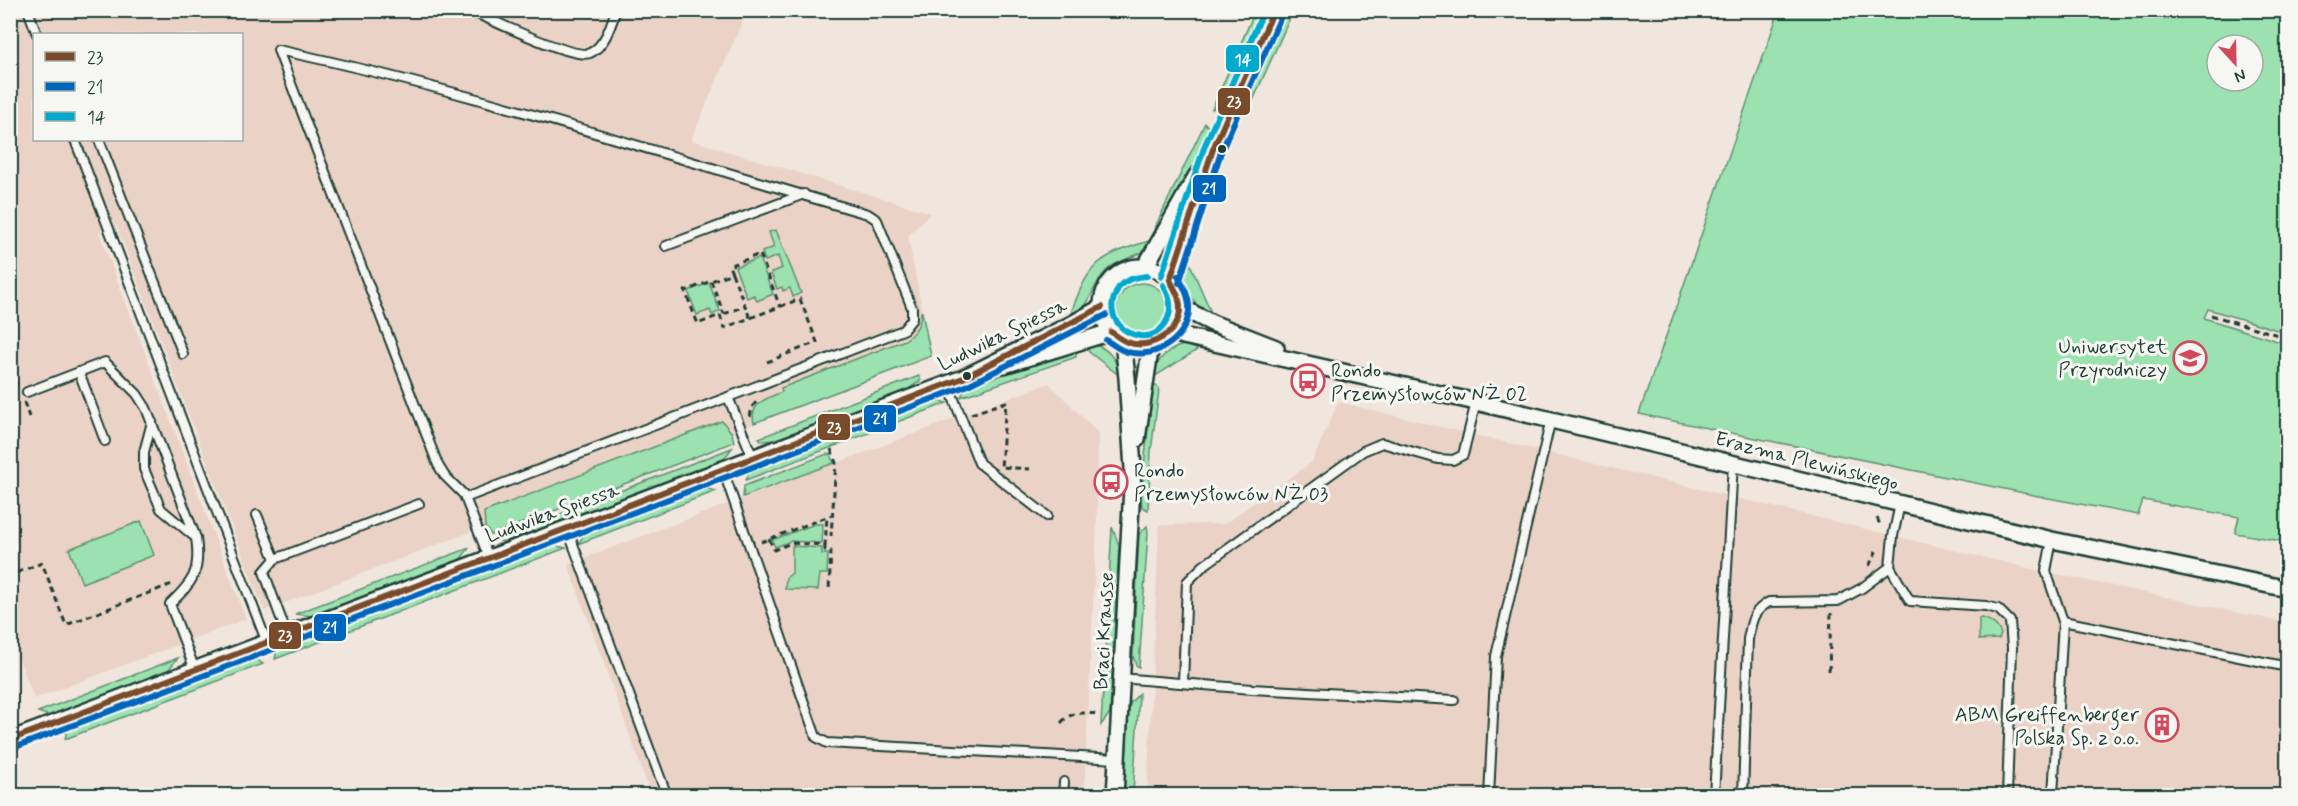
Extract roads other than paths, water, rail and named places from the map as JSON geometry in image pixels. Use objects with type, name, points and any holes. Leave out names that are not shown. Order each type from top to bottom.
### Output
[{"type":"street","points":[[1170,280],[1213,149],[1274,10]]},
{"type":"street","points":[[1145,267],[1213,149]]},
{"type":"street","points":[[963,378],[1117,337],[1142,345],[1151,344],[1170,333],[1177,321],[1180,306],[1178,292],[1170,280],[1159,271],[1136,267],[1118,274],[1106,289],[1102,307],[1103,316],[1117,337]]},
{"type":"street","name":"Erazma Plewińskiego","points":[[1180,306],[1212,323],[1318,365]]},
{"type":"street","name":"Ludwika Spiessa","points":[[10,740],[948,384],[1102,307]]},
{"type":"street","name":"Erazma Plewińskiego","points":[[1170,333],[1551,419],[2052,540],[2288,589]]},
{"type":"street","name":"Braci Krausse","points":[[1117,337],[1127,378],[1133,469]]},
{"type":"street","name":"Braci Krausse","points":[[1115,795],[1133,469],[1151,344]]},
{"type":"lane","points":[[28,10],[37,33]]},
{"type":"lane","points":[[469,10],[563,50],[584,54],[591,52],[602,43],[616,10]]},
{"type":"lane","points":[[465,498],[903,330],[912,319],[910,302],[877,220],[868,214],[804,194],[533,114],[369,69],[278,50],[438,465],[465,498],[489,558]]},
{"type":"lane","points":[[75,141],[267,643]]},
{"type":"lane","points":[[99,141],[183,354]]},
{"type":"lane","points":[[666,246],[804,194]]},
{"type":"lane","points":[[27,392],[105,362],[137,394],[146,408],[196,538],[198,558],[189,586],[170,604],[195,670]]},
{"type":"lane","points":[[79,372],[105,441]]},
{"type":"lane","points":[[948,384],[980,463],[1047,516]]},
{"type":"lane","points":[[728,397],[753,458]]},
{"type":"lane","points":[[1183,682],[1187,582],[1203,567],[1363,451],[1382,443],[1438,459],[1453,460],[1463,455],[1476,402]]},
{"type":"lane","points":[[1488,795],[1496,656],[1551,419]]},
{"type":"lane","points":[[152,422],[144,452],[144,468],[153,493],[160,509],[196,538]]},
{"type":"lane","points":[[1714,795],[1733,463]]},
{"type":"lane","points":[[723,470],[816,737],[827,743],[1117,759]]},
{"type":"lane","points":[[287,635],[264,572],[275,559],[419,504]]},
{"type":"lane","points":[[1900,504],[1893,536],[1890,567],[1910,601],[1986,606],[1998,609],[2010,621],[2012,648],[2007,795]]},
{"type":"lane","points":[[257,515],[275,559]]},
{"type":"lane","points":[[567,528],[667,795]]},
{"type":"lane","points":[[2052,540],[2046,571],[2063,621],[2053,795]]},
{"type":"lane","points":[[1743,795],[1748,639],[1754,615],[1760,607],[1769,602],[1838,601],[1862,588],[1890,567]]},
{"type":"lane","points":[[2063,621],[2288,668]]},
{"type":"lane","points":[[1120,678],[1252,689],[1454,700]]},
{"type":"lane","points":[[1063,795],[1064,782]]},
{"type":"place","name":"Uniwersytet Przyrodniczy","points":[[2190,358]]},
{"type":"place","name":"Rondo Przemysłowców NŻ 02","points":[[1308,381]]},
{"type":"place","name":"Rondo Przemysłowców NŻ 03","points":[[1111,482]]},
{"type":"place","name":"ABM Greiffenberger Polska Sp. z o.o.","points":[[2162,725]]}]
